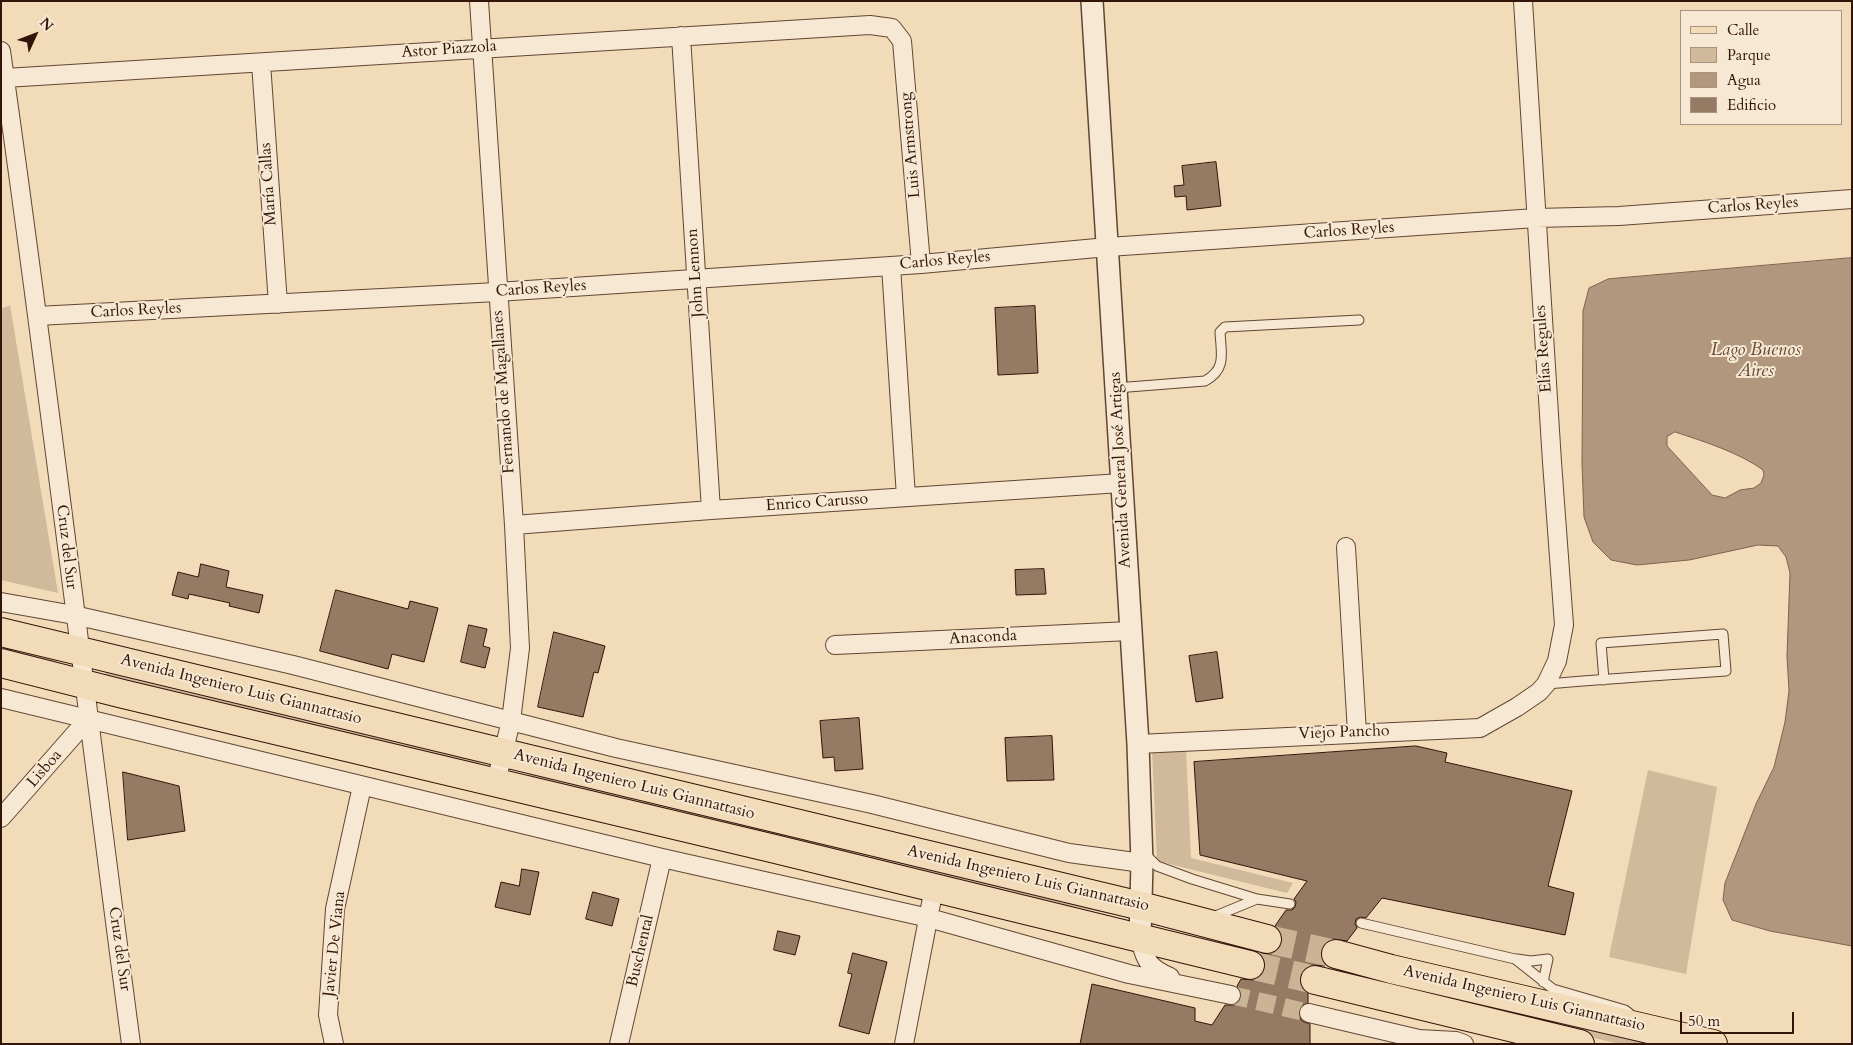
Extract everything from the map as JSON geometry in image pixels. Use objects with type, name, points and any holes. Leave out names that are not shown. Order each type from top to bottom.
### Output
[{"type":"main road","name":"Avenida Ingeniero Luis Giannattasio","points":[[1,632],[1141,906],[1267,939]]},
{"type":"main road","name":"Avenida Ingeniero Luis Giannattasio","points":[[1,663],[1250,966]]},
{"type":"main road","name":"Avenida Ingeniero Luis Giannattasio","points":[[1336,954],[1712,1044]]},
{"type":"main road","name":"Avenida Ingeniero Luis Giannattasio","points":[[1314,980],[1508,1035],[1580,1044]]},
{"type":"street","name":"Fernando de Magallanes","points":[[479,1],[514,525],[520,648],[511,721],[496,782]]},
{"type":"street","name":"Avenida General José Artigas","points":[[1092,1],[1138,744],[1142,856],[1140,939]]},
{"type":"street","name":"Elías Regules","points":[[1523,1],[1564,625],[1557,661],[1543,688]]},
{"type":"street","name":"Astor Piazzola","points":[[5,78],[870,25],[892,28]]},
{"type":"street","name":"Luis Armstrong","points":[[892,28],[902,41],[921,264]]},
{"type":"street","name":"John Lennon","points":[[681,36],[711,510]]},
{"type":"street","name":"Cruz del Sur","points":[[1,50],[38,316],[74,615],[131,1044]]},
{"type":"street","name":"María Callas","points":[[261,63],[278,304]]},
{"type":"street","name":"Carlos Reyles","points":[[38,316],[497,292],[921,264],[1108,247],[1536,218],[1619,216],[1852,199]]},
{"type":"street","points":[[891,266],[906,497]]},
{"type":"street","name":"Enrico Carusso","points":[[514,525],[1121,483]]},
{"type":"street","points":[[1346,547],[1357,733]]},
{"type":"street","name":"Avenida Ingeniero Luis Giannattasio","points":[[1,602],[74,615],[293,666],[616,748],[872,804],[1069,853],[1142,856]]},
{"type":"street","name":"Anaconda","points":[[835,645],[1130,631]]},
{"type":"street","name":"Viejo Pancho","points":[[1138,744],[1480,728],[1517,707],[1543,688]]},
{"type":"street","points":[[1,698],[662,858],[929,918],[1129,974],[1231,995]]},
{"type":"street","name":"Lisboa","points":[[1,818],[88,719]]},
{"type":"street","points":[[616,748],[625,783]]},
{"type":"street","name":"Javier De Viana","points":[[334,1044],[328,1016],[335,909],[362,786]]},
{"type":"street","name":"Buschental","points":[[619,1044],[662,858]]},
{"type":"street","points":[[904,1044],[934,888]]},
{"type":"street","points":[[1140,939],[1143,955],[1149,965],[1160,974],[1198,989]]},
{"type":"street","points":[[1309,1013],[1419,1039],[1464,1044]]},
{"type":"lane","points":[[1116,388],[1205,381],[1210,379],[1221,364],[1220,332],[1225,327],[1359,320]]},
{"type":"lane","points":[[1543,688],[1604,680],[1726,671],[1723,634],[1601,643],[1604,680]]},
{"type":"lane","points":[[1142,856],[1147,857],[1158,866],[1257,899],[1290,904]]},
{"type":"lane","points":[[1202,921],[1257,899]]},
{"type":"lane","points":[[1362,923],[1515,959],[1531,961],[1548,959],[1543,982]]},
{"type":"lane","points":[[1515,959],[1553,989],[1626,1010],[1649,1028]]},
{"type":"green space","points":[[10,305],[58,593],[1,580],[1,309]]},
{"type":"green space","points":[[1,641],[58,657],[56,664],[1,654]]},
{"type":"green space","points":[[106,668],[484,761],[477,764],[367,737],[351,737],[105,676]]},
{"type":"green space","points":[[1186,748],[1191,858],[1293,883],[1287,893],[1157,861],[1152,751]]},
{"type":"green space","points":[[524,770],[1117,909],[1115,915],[1050,902],[531,777]]},
{"type":"green space","points":[[1648,770],[1717,787],[1686,974],[1609,957]]},
{"type":"green space","points":[[1418,986],[1672,1044],[1619,1044],[1415,994]]},
{"type":"water","name":"Lago Buenos Aires","points":[[1852,258],[1852,946],[1770,931],[1732,920],[1723,900],[1725,883],[1756,804],[1774,767],[1785,722],[1789,691],[1787,656],[1790,573],[1786,557],[1778,546],[1758,545],[1689,560],[1637,565],[1611,560],[1593,542],[1584,517],[1582,463],[1583,311],[1589,288],[1608,279]],"holes":[[[1675,432],[1721,448],[1754,464],[1763,470],[1764,475],[1761,483],[1754,488],[1740,490],[1725,498],[1712,495],[1667,446],[1667,437]]]},
{"type":"building","points":[[1216,162],[1221,206],[1187,210],[1186,196],[1175,197],[1174,186],[1184,185],[1182,166]]},
{"type":"building","points":[[1035,306],[1038,373],[998,375],[995,308]]},
{"type":"building","points":[[201,564],[229,571],[226,587],[263,595],[259,613],[229,606],[230,603],[189,594],[188,599],[172,595],[178,572],[198,577]]},
{"type":"building","points":[[1044,569],[1046,594],[1016,595],[1015,570]]},
{"type":"building","points":[[336,590],[408,609],[410,601],[438,608],[424,662],[392,654],[388,669],[320,651]]},
{"type":"building","points":[[469,625],[487,629],[483,646],[490,648],[485,668],[461,662]]},
{"type":"building","points":[[554,632],[605,646],[598,673],[594,672],[583,717],[538,707]]},
{"type":"building","points":[[1217,652],[1223,698],[1196,702],[1189,656]]},
{"type":"building","points":[[859,718],[863,769],[835,771],[834,757],[823,758],[820,721]]},
{"type":"building","points":[[1052,736],[1054,780],[1007,781],[1005,738]]},
{"type":"building","points":[[1416,746],[1447,753],[1445,762],[1572,791],[1548,886],[1574,893],[1565,935],[1382,898],[1366,918],[1360,917],[1356,919],[1355,924],[1357,928],[1347,941],[1333,939],[1325,943],[1321,949],[1321,957],[1325,966],[1310,965],[1303,970],[1300,976],[1300,985],[1308,993],[1308,1003],[1301,1006],[1299,1016],[1302,1021],[1310,1024],[1310,1044],[1080,1044],[1092,984],[1195,1008],[1195,1021],[1212,1025],[1225,1005],[1234,1005],[1239,1002],[1241,992],[1237,986],[1241,979],[1254,980],[1262,975],[1265,961],[1260,953],[1272,954],[1278,950],[1282,943],[1282,934],[1275,926],[1286,910],[1292,910],[1295,907],[1296,902],[1294,899],[1307,881],[1200,855],[1194,762]]},
{"type":"building","points":[[123,772],[179,786],[185,831],[128,840]]},
{"type":"building","points":[[522,869],[539,872],[530,915],[495,907],[501,882],[519,886]]},
{"type":"building","points":[[593,892],[619,899],[612,926],[586,919]]},
{"type":"building","points":[[778,931],[800,936],[795,955],[774,950]]},
{"type":"building","points":[[853,953],[887,962],[869,1034],[839,1026],[852,974],[848,973]]},
{"type":"tunnel","points":[[1267,939],[1336,954]]},
{"type":"tunnel","points":[[1250,965],[1315,980]]},
{"type":"tunnel","points":[[1231,995],[1309,1013]]}]
